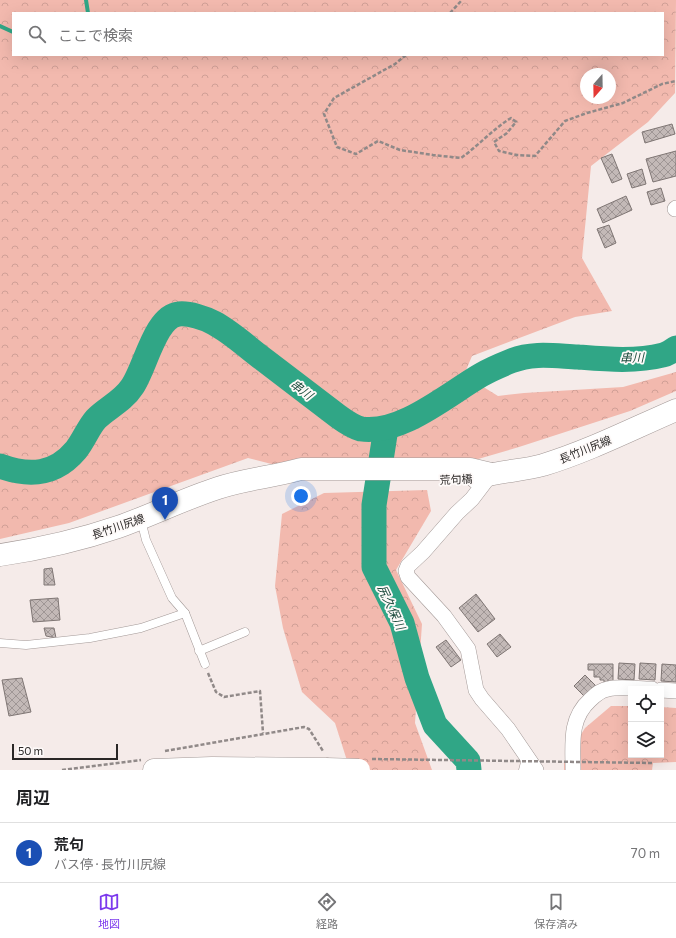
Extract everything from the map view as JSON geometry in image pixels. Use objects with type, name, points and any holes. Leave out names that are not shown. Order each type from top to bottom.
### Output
[{"type":"main road","name":"長竹川尻線","points":[[478,474],[528,469],[554,461],[590,448],[676,410]]},
{"type":"main road","name":"荒句橋","points":[[278,475],[301,469],[478,474]]},
{"type":"main road","name":"長竹川尻線","points":[[0,555],[42,548],[108,530],[218,488],[278,475]]},
{"type":"main road","points":[[154,770],[225,768],[325,762],[365,765]]},
{"type":"street","points":[[478,474],[472,499],[408,566],[406,571],[408,577],[444,616],[468,649],[476,690],[508,729],[536,770]]},
{"type":"street","points":[[573,770],[573,735],[578,714],[597,694],[608,689],[628,689]]},
{"type":"street","points":[[664,690],[676,691]]},
{"type":"lane","points":[[140,519],[146,540],[172,598],[184,613],[205,664]]},
{"type":"lane","points":[[0,643],[26,645],[90,638],[141,628],[184,613]]},
{"type":"lane","points":[[200,651],[244,632]]},
{"type":"lane","points":[[523,770],[527,755]]},
{"type":"path","points":[[451,12],[462,0]]},
{"type":"path","points":[[405,56],[395,64],[334,98],[324,114],[337,147],[356,154],[378,141],[400,150],[433,156],[461,158],[511,118],[516,122],[507,133],[494,142],[499,151],[517,155],[535,156],[565,121],[623,103],[662,84],[676,81]]},
{"type":"path","points":[[210,679],[216,692],[224,697],[260,690],[263,734]]},
{"type":"path","points":[[163,751],[304,727],[309,729],[325,762]]},
{"type":"path","points":[[365,765],[653,763]]},
{"type":"green space","points":[[0,0],[676,0],[675,93],[648,122],[591,166],[582,258],[612,311],[575,317],[472,356],[464,375],[498,396],[623,387],[676,372],[676,391],[630,411],[519,447],[430,473],[322,477],[248,458],[69,523],[0,539]]},
{"type":"green space","points":[[427,490],[431,511],[396,570],[422,624],[415,723],[432,770],[350,770],[335,723],[302,692],[283,628],[275,586],[282,514],[324,493]]},
{"type":"green space","points":[[611,706],[628,706],[628,758],[664,758],[664,707],[676,708],[676,762],[653,763],[652,770],[564,770],[564,762],[585,728]]},
{"type":"building","points":[[672,124],[675,134],[645,143],[642,132]]},
{"type":"building","points":[[676,151],[676,176],[653,182],[646,159]]},
{"type":"building","points":[[612,154],[622,179],[612,183],[601,158]]},
{"type":"building","points":[[642,169],[646,184],[632,188],[627,174]]},
{"type":"building","points":[[661,188],[665,201],[651,205],[647,192]]},
{"type":"building","points":[[626,196],[632,210],[603,223],[597,209]]},
{"type":"building","points":[[609,225],[616,243],[605,248],[597,229]]},
{"type":"building","points":[[52,568],[55,585],[44,585],[44,569]]},
{"type":"building","points":[[476,594],[495,619],[478,632],[459,608]]},
{"type":"building","points":[[58,598],[60,620],[33,622],[30,600]]},
{"type":"building","points":[[44,628],[54,628],[56,638],[46,636]]},
{"type":"building","points":[[500,634],[511,647],[497,657],[487,644]]},
{"type":"building","points":[[446,640],[461,660],[451,667],[436,647]]},
{"type":"building","points":[[619,663],[635,664],[634,680],[618,679]]},
{"type":"building","points":[[640,663],[656,664],[655,680],[639,679]]},
{"type":"building","points":[[588,664],[613,664],[613,684],[604,684],[604,680],[600,680],[600,677],[594,677],[594,670],[588,670]]},
{"type":"building","points":[[662,664],[676,665],[676,682],[661,681]]},
{"type":"building","points":[[585,675],[597,687],[585,697],[574,686]]},
{"type":"building","points":[[22,678],[31,712],[9,716],[2,680]]},
{"type":"waterway","points":[[86,0],[88,12]]},
{"type":"waterway","points":[[0,26],[12,32]]},
{"type":"waterway","name":"串川","points":[[0,466],[22,472],[41,472],[59,465],[68,458],[79,446],[96,419],[120,400],[132,387],[157,333],[163,324],[171,317],[179,314],[192,315],[210,321],[233,335],[339,417],[352,426],[361,429],[376,429],[392,426],[408,420],[485,373],[519,358],[544,355],[609,359],[642,359],[665,355],[676,348]]},
{"type":"waterway","name":"尻久保川","points":[[386,428],[374,505],[374,567],[402,623],[417,678],[435,725],[468,761],[469,770]]},
{"type":"place","name":"荒句","points":[[165,520]]}]
